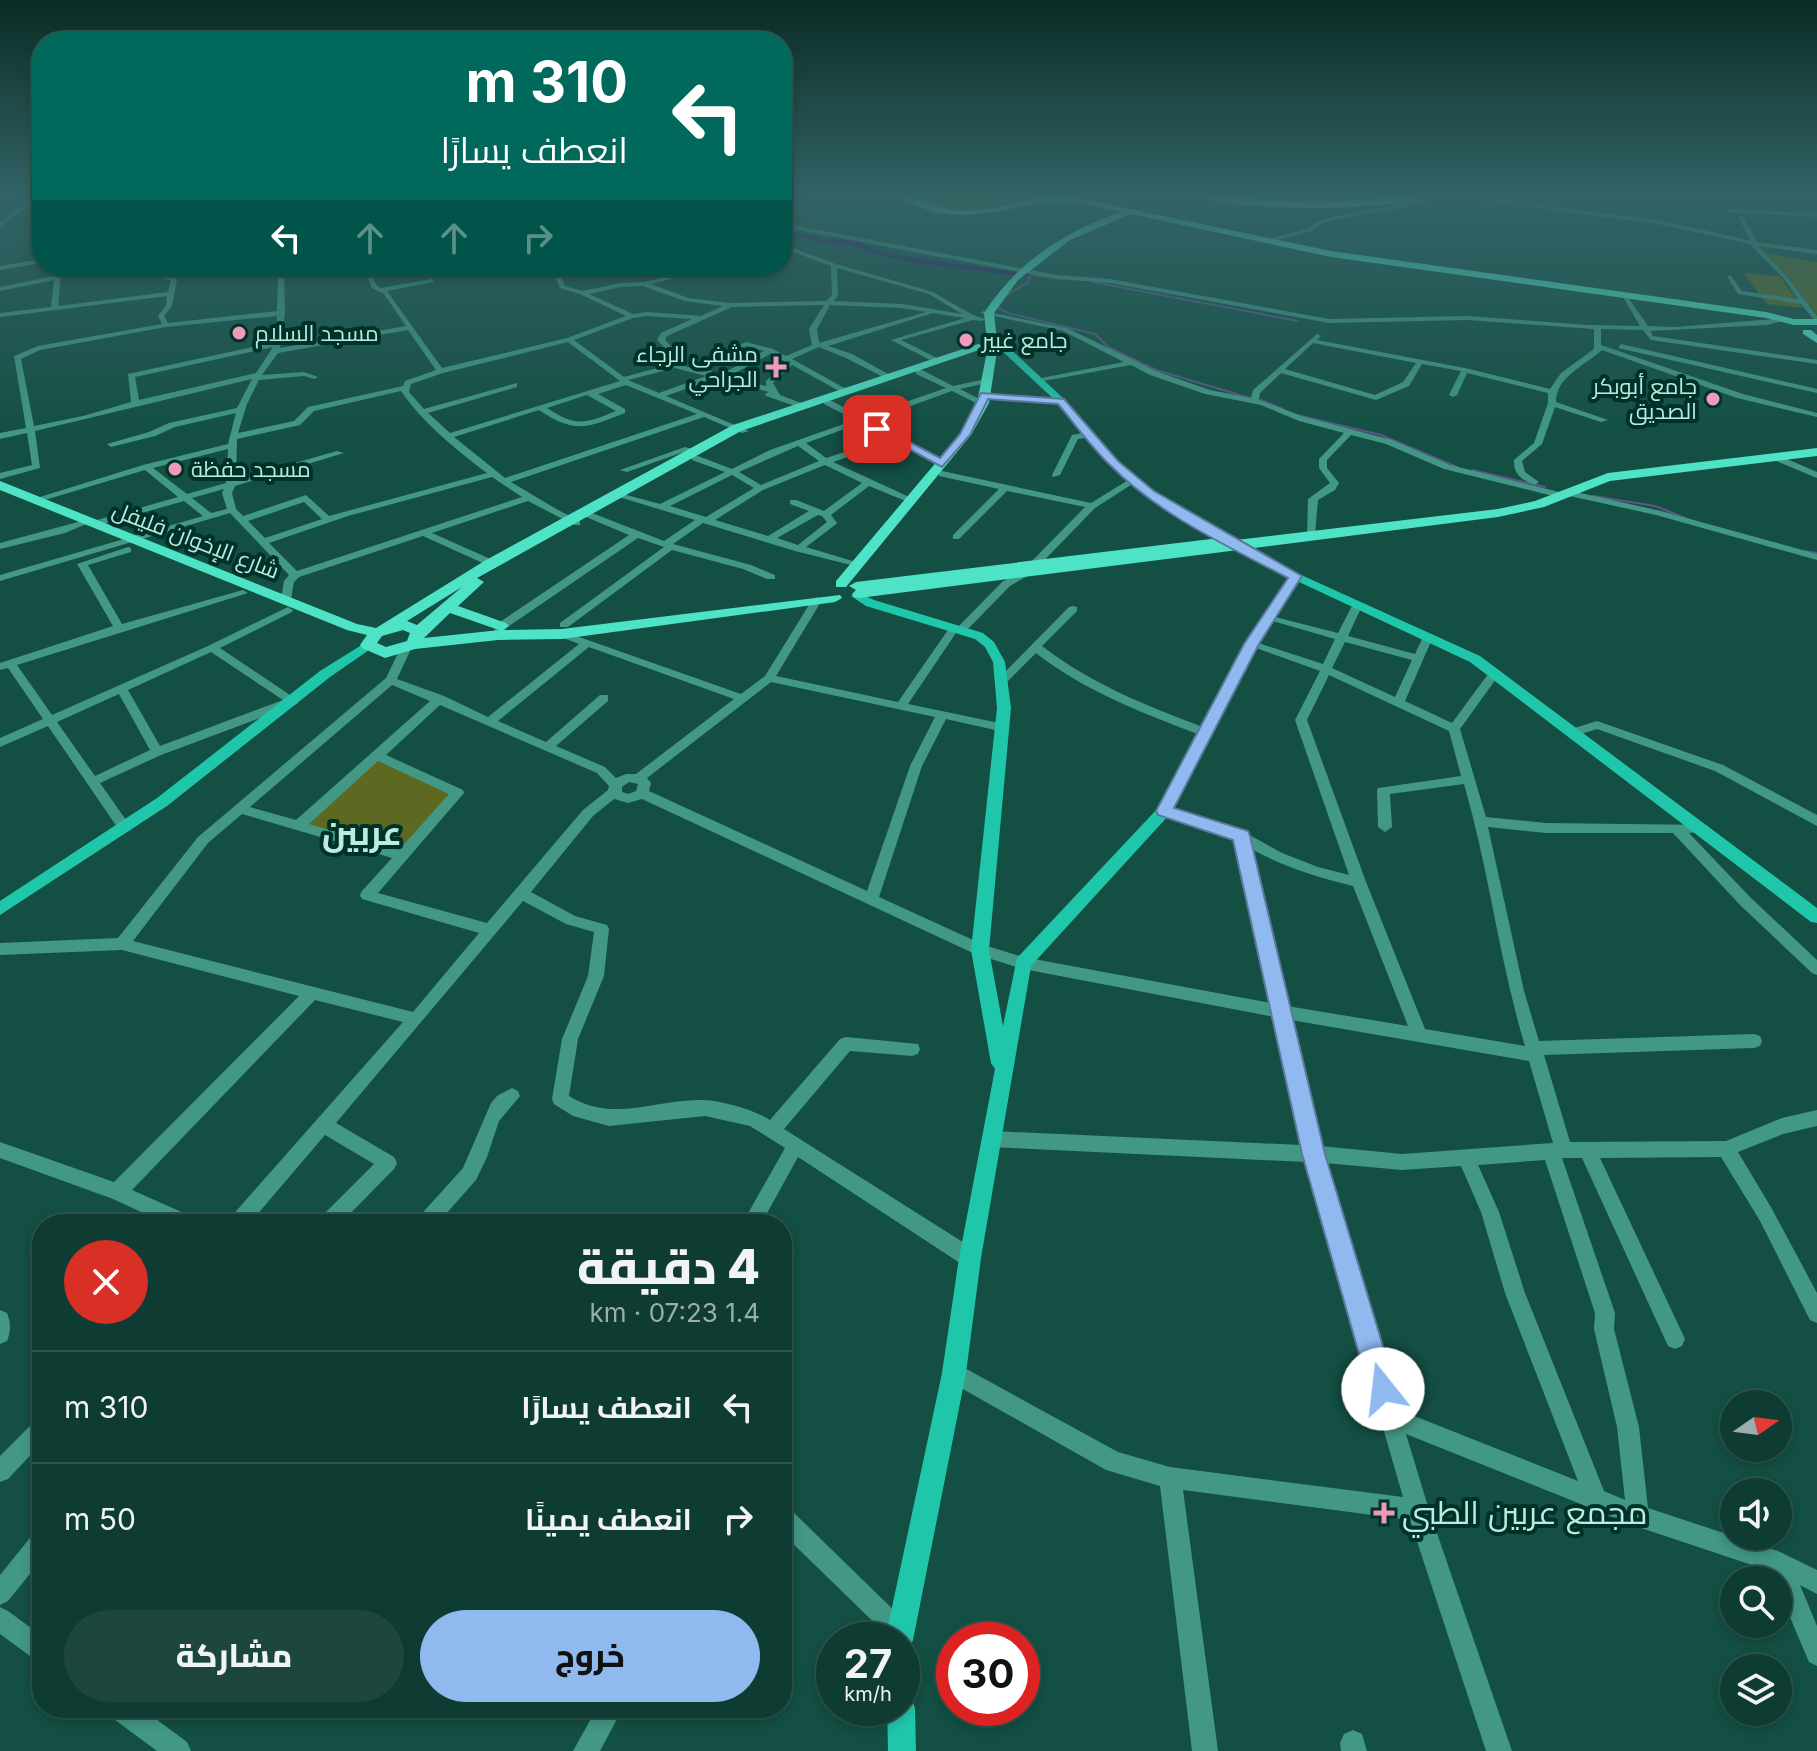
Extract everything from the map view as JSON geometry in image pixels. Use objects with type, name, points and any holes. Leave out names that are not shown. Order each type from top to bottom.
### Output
[{"type":"main road","points":[[843,591],[941,469],[987,398],[991,332],[985,315],[1015,275]]},
{"type":"main road","points":[[1485,275],[1784,317]]},
{"type":"main road","points":[[1487,275],[1784,317],[1804,323],[1817,320]]},
{"type":"main road","points":[[1804,323],[1817,340]]},
{"type":"main road","points":[[741,429],[991,347]]},
{"type":"main road","points":[[987,398],[991,347]]},
{"type":"main road","points":[[0,909],[162,802],[377,635],[491,563],[741,429],[798,405],[936,361],[991,347],[1041,380],[1133,481],[1231,544],[1475,659],[1817,917]]},
{"type":"main road","points":[[412,641],[499,631],[563,629],[843,591],[1217,549],[1231,544],[1498,513],[1608,477],[1817,452]]},
{"type":"main road","points":[[843,591],[855,565],[941,469]]},
{"type":"main road","name":"شارع الإخوان فليفل","points":[[0,485],[243,593],[287,604]]},
{"type":"main road","name":"شارع الإخوان فليفل","points":[[0,498],[112,544],[130,544],[377,635]]},
{"type":"main road","points":[[377,635],[385,653],[412,641],[475,584],[579,518]]},
{"type":"main road","points":[[902,1622],[954,1373],[970,1258],[1023,963],[1164,811],[1251,644],[1295,576]]},
{"type":"main road","points":[[843,591],[870,603],[979,636],[990,645],[999,662],[1004,728],[980,950],[1002,1076]]},
{"type":"main road","points":[[450,608],[499,631]]},
{"type":"main road","points":[[377,635],[404,625],[412,641]]},
{"type":"main road","points":[[901,1726],[902,1751]]},
{"type":"street","points":[[834,275],[835,296],[827,303],[813,329],[820,345],[887,377]]},
{"type":"street","points":[[869,275],[931,293],[969,315],[970,319]]},
{"type":"street","points":[[1034,275],[1110,281],[1329,321],[1468,318],[1645,329],[1767,323],[1784,317]]},
{"type":"street","points":[[1783,275],[1817,320]]},
{"type":"street","points":[[0,289],[42,276]]},
{"type":"street","points":[[54,307],[57,276]]},
{"type":"street","points":[[162,276],[174,279],[175,285],[169,306],[161,316],[166,325]]},
{"type":"street","points":[[281,276],[282,313],[276,348],[257,376],[242,409],[233,441],[234,482],[227,493],[232,510],[295,575]]},
{"type":"street","points":[[555,276],[562,287],[632,316]]},
{"type":"street","points":[[582,293],[678,276]]},
{"type":"street","points":[[370,277],[374,287],[386,293],[440,371]]},
{"type":"street","points":[[1729,277],[1740,293],[1804,302]]},
{"type":"street","points":[[380,290],[432,281]]},
{"type":"street","points":[[644,284],[687,300],[731,305],[827,303],[902,306],[970,319]]},
{"type":"street","points":[[902,306],[916,288]]},
{"type":"street","points":[[0,315],[170,294]]},
{"type":"street","points":[[1625,295],[1651,338],[1681,360]]},
{"type":"street","points":[[450,436],[675,366],[682,361],[661,340],[664,335],[731,305]]},
{"type":"street","points":[[788,358],[820,345],[935,312]]},
{"type":"street","points":[[0,476],[37,466],[17,358],[38,348],[166,325],[282,313]]},
{"type":"street","points":[[702,318],[683,319],[659,314],[632,316],[569,340],[440,371],[408,383],[405,392],[422,412],[504,481],[545,508],[733,562],[771,577]]},
{"type":"street","points":[[936,361],[895,340],[985,315],[1065,329],[1129,363],[1208,392],[1255,401],[1295,417],[1389,442],[1447,467],[1658,513],[1817,557]]},
{"type":"street","points":[[1255,401],[1256,392],[1320,332],[1316,324],[1306,318]]},
{"type":"street","points":[[1566,493],[1528,480],[1517,467],[1518,460],[1538,444],[1552,403],[1552,392],[1564,375],[1598,350],[1597,327]]},
{"type":"street","points":[[135,403],[131,376],[276,348],[409,328]]},
{"type":"street","points":[[1651,338],[1817,362]]},
{"type":"street","points":[[569,340],[624,380],[741,429]]},
{"type":"street","points":[[1313,341],[1465,370],[1552,392]]},
{"type":"street","points":[[714,378],[705,369],[706,364],[746,344],[788,358],[844,390]]},
{"type":"street","points":[[1598,344],[1817,391]]},
{"type":"street","points":[[1598,344],[1740,396],[1817,415]]},
{"type":"street","points":[[657,396],[714,378],[770,351]]},
{"type":"street","points":[[774,393],[769,383],[788,365],[788,358]]},
{"type":"street","points":[[1669,371],[1681,360]]},
{"type":"street","points":[[1279,370],[1376,398],[1406,384],[1420,362]]},
{"type":"street","points":[[1041,380],[1129,363]]},
{"type":"street","points":[[675,366],[774,393],[798,405]]},
{"type":"street","points":[[1453,395],[1465,370]]},
{"type":"street","points":[[655,372],[676,371],[714,378]]},
{"type":"street","points":[[919,372],[953,388],[987,398],[1061,401]]},
{"type":"street","points":[[0,436],[257,376],[304,374],[314,377]]},
{"type":"street","points":[[661,507],[773,452],[953,388],[988,380]]},
{"type":"street","points":[[422,412],[514,385]]},
{"type":"street","points":[[35,500],[297,423],[311,409],[406,388]]},
{"type":"street","points":[[540,407],[568,426],[577,428],[622,411],[591,394]]},
{"type":"street","points":[[1735,409],[1740,396]]},
{"type":"street","points":[[827,402],[895,438],[941,469],[1092,506]]},
{"type":"street","points":[[1552,403],[1604,420]]},
{"type":"street","points":[[111,444],[152,434],[172,425],[242,409]]},
{"type":"street","points":[[504,481],[702,415]]},
{"type":"street","points":[[657,431],[667,437]]},
{"type":"street","points":[[1310,534],[1313,499],[1335,485],[1323,468],[1323,459],[1350,431]]},
{"type":"street","points":[[1056,475],[1075,437],[1089,435]]},
{"type":"street","points":[[742,698],[587,643],[563,629],[704,520],[760,488],[895,438]]},
{"type":"street","points":[[678,443],[760,488]]},
{"type":"street","points":[[800,443],[868,483],[911,500]]},
{"type":"street","points":[[773,452],[783,458]]},
{"type":"street","points":[[0,546],[340,453]]},
{"type":"street","points":[[624,470],[692,453]]},
{"type":"street","points":[[1772,456],[1817,475]]},
{"type":"street","points":[[793,464],[804,470]]},
{"type":"street","points":[[146,467],[208,515]]},
{"type":"street","points":[[263,542],[328,520],[495,473]]},
{"type":"street","points":[[901,706],[957,630],[1006,584],[1030,568],[1092,506],[1133,481]]},
{"type":"street","points":[[767,540],[821,513],[868,483]]},
{"type":"street","points":[[956,537],[1006,487]]},
{"type":"street","points":[[620,495],[855,565]]},
{"type":"street","points":[[242,520],[306,498],[328,520]]},
{"type":"street","points":[[0,743],[212,648],[287,604],[289,581],[295,575],[528,498]]},
{"type":"street","points":[[793,502],[821,513],[832,523],[798,549]]},
{"type":"street","points":[[119,628],[82,564],[208,515],[232,510]]},
{"type":"street","points":[[425,533],[491,563]]},
{"type":"street","points":[[499,631],[635,535]]},
{"type":"street","points":[[0,578],[112,544]]},
{"type":"street","points":[[391,680],[601,770],[626,799],[769,678],[843,591]]},
{"type":"street","points":[[124,827],[53,721],[5,665],[119,628],[243,593]]},
{"type":"street","points":[[1357,606],[1301,720],[1359,882],[1420,1037]]},
{"type":"street","points":[[1001,682],[1073,609]]},
{"type":"street","points":[[1267,618],[1418,658]]},
{"type":"street","points":[[1398,704],[1428,637]]},
{"type":"street","points":[[122,944],[203,840],[391,680],[412,641]]},
{"type":"street","points":[[490,721],[587,643]]},
{"type":"street","points":[[1251,644],[1326,669],[1454,729],[1480,821],[1516,991],[1535,1051],[1557,1150],[1605,1313],[1604,1329],[1628,1427],[1638,1516]]},
{"type":"street","points":[[1036,647],[1050,659],[1134,704],[1204,732]]},
{"type":"street","points":[[212,648],[293,701]]},
{"type":"street","points":[[1454,729],[1495,672]]},
{"type":"street","points":[[769,678],[1004,728]]},
{"type":"street","points":[[122,690],[157,752]]},
{"type":"street","points":[[548,746],[604,698]]},
{"type":"street","points":[[298,826],[440,699]]},
{"type":"street","points":[[92,782],[157,752],[293,701]]},
{"type":"street","points":[[871,899],[916,766],[942,715]]},
{"type":"street","points":[[1575,732],[1597,725],[1719,768],[1817,821]]},
{"type":"street","points":[[378,756],[458,793],[367,895],[490,930]]},
{"type":"street","points":[[246,1214],[416,1019],[588,813],[624,779],[980,950],[1023,963],[1420,1037],[1535,1051],[1754,1041]]},
{"type":"street","points":[[1385,827],[1383,791],[1469,779]]},
{"type":"street","points":[[240,809],[402,856]]},
{"type":"street","points":[[1164,811],[1241,836],[1277,857],[1316,872],[1359,882]]},
{"type":"street","points":[[1480,821],[1546,828],[1702,828]]},
{"type":"street","points":[[1677,829],[1745,901],[1817,969]]},
{"type":"street","points":[[1241,836],[1313,1154],[1418,1510],[1499,1751]]},
{"type":"street","points":[[521,893],[571,920],[602,929],[596,976],[570,1039],[560,1099],[579,1111],[609,1118],[705,1108],[754,1119],[970,1258]]},
{"type":"street","points":[[0,949],[122,944],[416,1019]]},
{"type":"street","points":[[117,1192],[312,993]]},
{"type":"street","points":[[772,1131],[846,1044],[912,1049]]},
{"type":"street","points":[[434,1214],[473,1168],[494,1110],[501,1101],[512,1096]]},
{"type":"street","points":[[992,1139],[1313,1154],[1402,1162],[1557,1150],[1726,1149],[1782,1126],[1817,1118]]},
{"type":"street","points":[[323,1125],[388,1163],[337,1214]]},
{"type":"street","points":[[757,1214],[796,1145]]},
{"type":"street","points":[[1587,1149],[1675,1339]]},
{"type":"street","points":[[1726,1149],[1766,1215],[1817,1313]]},
{"type":"street","points":[[0,1150],[117,1192],[166,1214]]},
{"type":"street","points":[[1467,1159],[1490,1212],[1515,1293],[1596,1500]]},
{"type":"street","points":[[0,1320],[0,1334]]},
{"type":"street","points":[[954,1373],[1114,1462],[1170,1478],[1418,1510]]},
{"type":"street","points":[[1392,1418],[1638,1516],[1778,1562],[1817,1582]]},
{"type":"street","points":[[0,1471],[32,1438]]},
{"type":"street","points":[[1170,1478],[1205,1751]]},
{"type":"street","points":[[792,1527],[886,1622]]},
{"type":"street","points":[[0,1593],[32,1553]]},
{"type":"street","points":[[1778,1562],[1817,1654]]},
{"type":"street","points":[[3,1628],[32,1645]]},
{"type":"street","points":[[133,1718],[178,1751]]},
{"type":"street","points":[[586,1751],[605,1718]]},
{"type":"green space","points":[[1744,275],[1779,276],[1803,308],[1767,304]]},
{"type":"green space","points":[[1786,275],[1817,275],[1817,315]]},
{"type":"green space","points":[[377,760],[453,794],[401,852],[306,824]]},
{"type":"waterway","points":[[1003,297],[1029,282],[1029,277],[1024,275]]},
{"type":"waterway","points":[[1031,275],[1062,279]]},
{"type":"waterway","points":[[1093,282],[1298,321]]},
{"type":"waterway","points":[[996,307],[1008,313],[1095,334],[1108,347],[1156,370],[1250,398]]},
{"type":"waterway","points":[[1261,400],[1283,409]]},
{"type":"waterway","points":[[1301,416],[1381,435],[1457,467]]},
{"type":"waterway","points":[[1472,470],[1545,487]]},
{"type":"waterway","points":[[1593,496],[1655,506],[1690,520]]},
{"type":"waterway","points":[[1805,551],[1817,553]]},
{"type":"place","name":"مسجد السلام","points":[[239,333]]},
{"type":"place","name":"جامع غبير","points":[[966,340]]},
{"type":"place","name":"مشفى الرجاء الجراحي","points":[[776,367]]},
{"type":"place","name":"جامع أبوبكر الصديق","points":[[1713,399]]},
{"type":"place","name":"مسجد حفظة","points":[[175,469]]},
{"type":"place","name":"مجمع عربين الطبي","points":[[1384,1513]]},
{"type":"district","name":"عربين","points":[[362,833]]},
{"type":"route","points":[[877,429],[942,463],[965,435],[985,395],[1061,401],[1114,463],[1149,493],[1233,544],[1295,576],[1251,644],[1164,811],[1241,836],[1313,1154],[1383,1389]]}]
